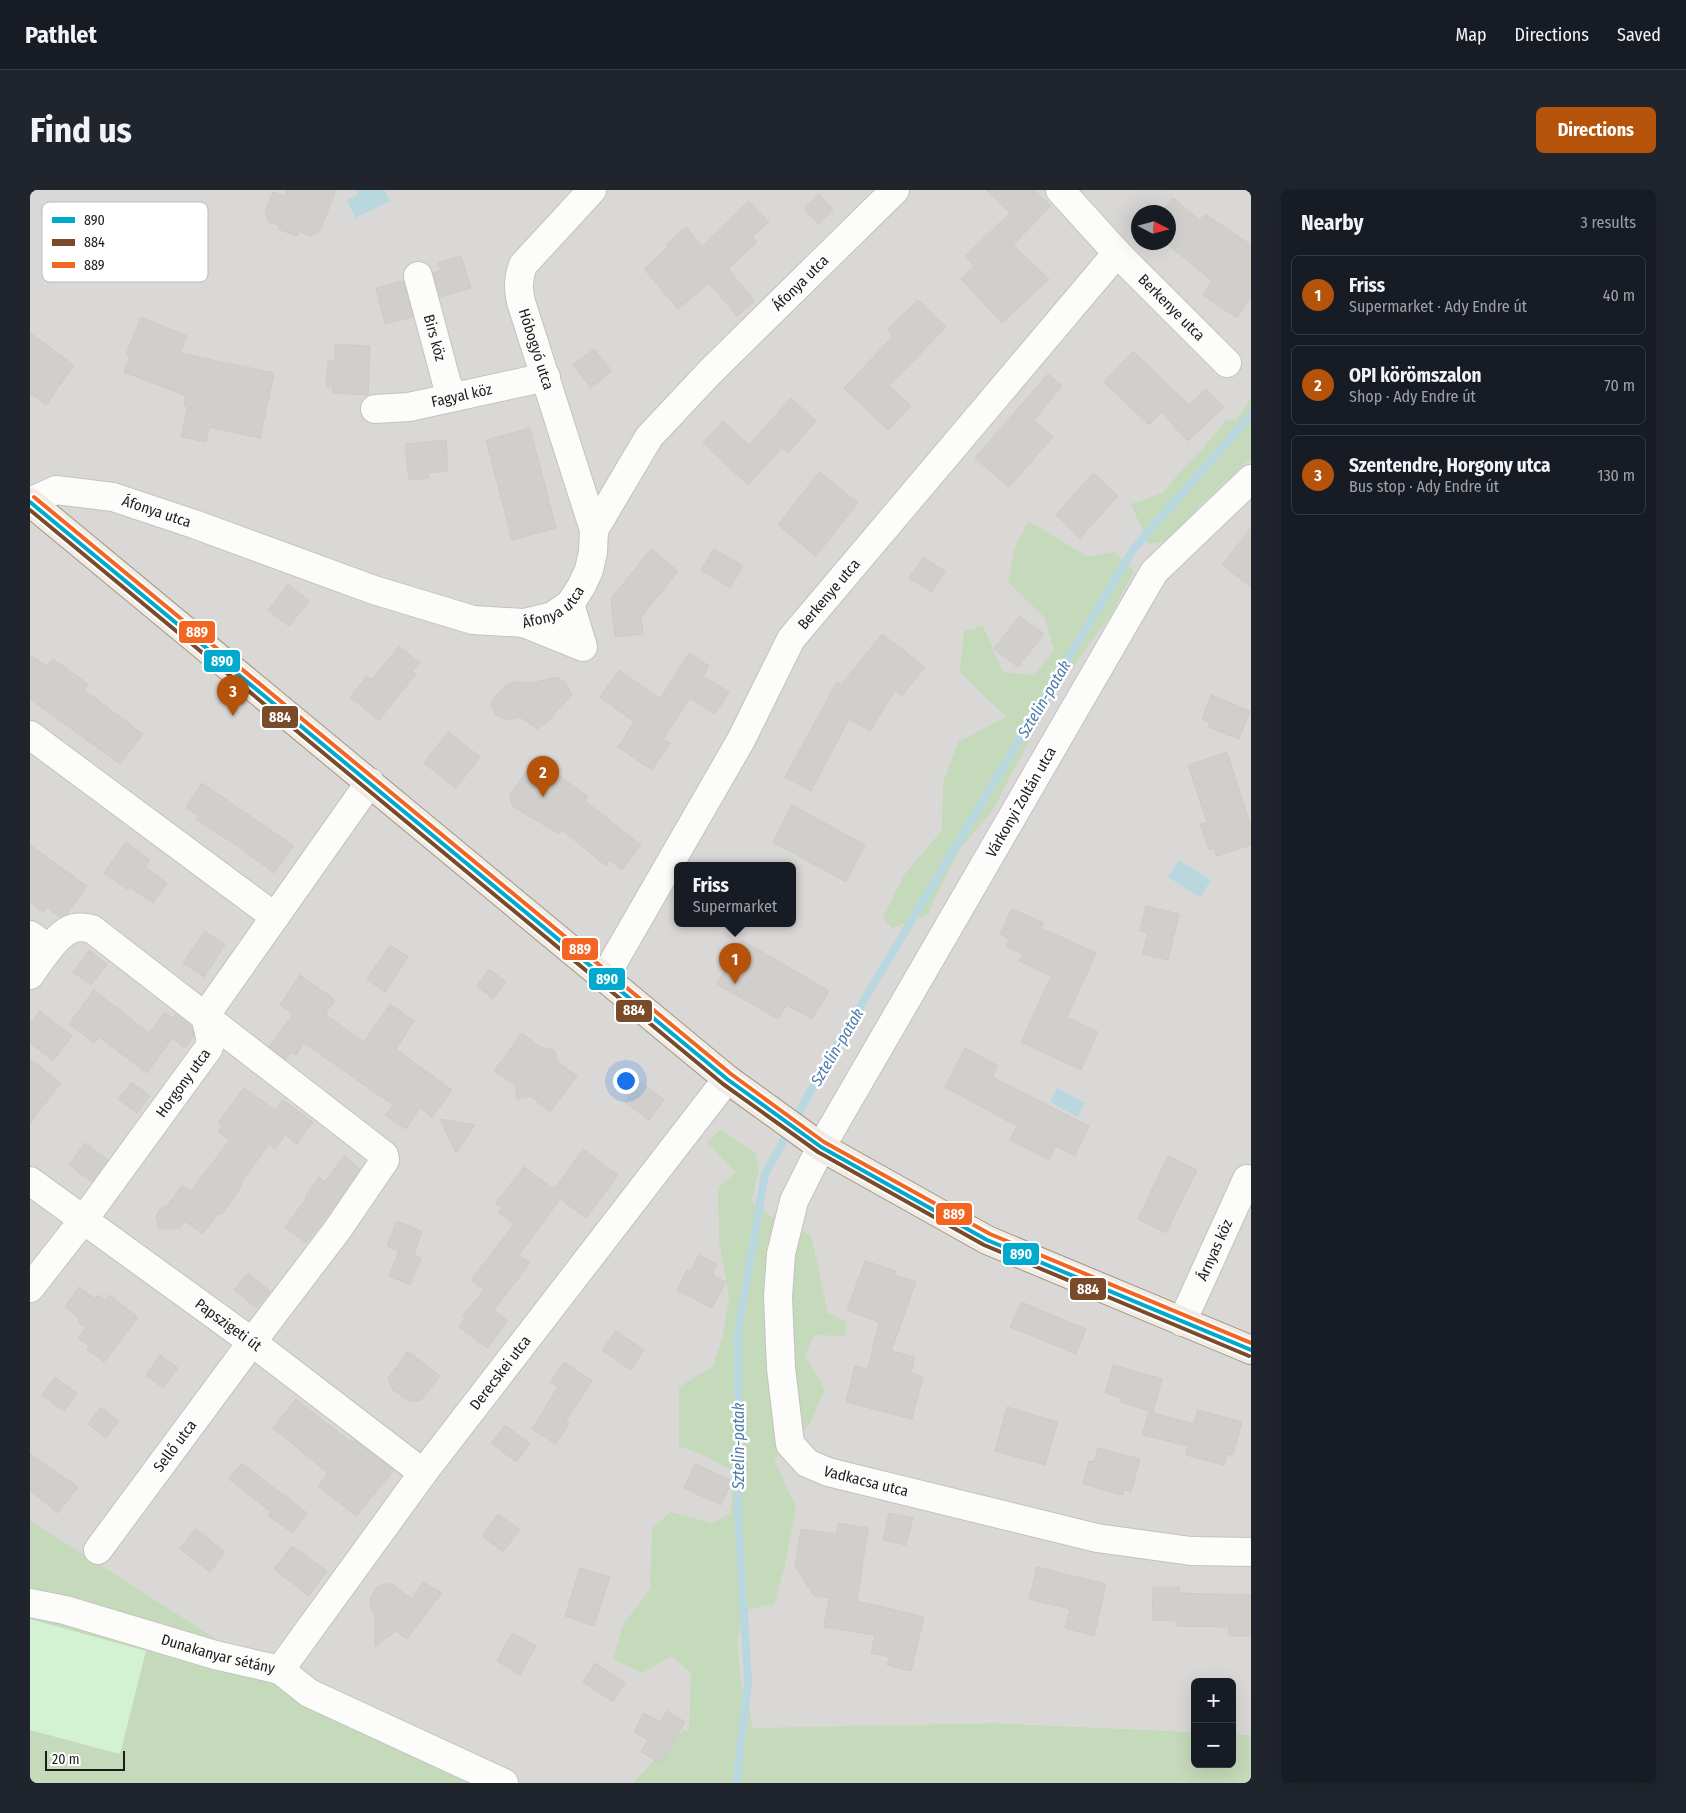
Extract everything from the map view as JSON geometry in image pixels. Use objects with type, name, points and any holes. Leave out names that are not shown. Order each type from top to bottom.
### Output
[{"type":"main road","points":[[30,502],[370,782],[604,978],[727,1079],[773,1114],[815,1143],[987,1240],[1251,1350]]},
{"type":"street","name":"Hóbogyó utca","points":[[592,190],[523,265],[519,275],[518,288],[594,530]]},
{"type":"street","name":"Áfonya utca","points":[[30,502],[56,490],[112,497],[194,524],[374,590],[473,620],[524,623],[553,616],[570,604],[581,587],[589,570],[593,552],[594,530],[649,437],[710,372],[895,190]]},
{"type":"street","name":"Berkenye utca","points":[[1060,190],[1118,253],[1227,363]]},
{"type":"street","name":"Berkenye utca","points":[[604,978],[741,740],[791,638],[1118,253]]},
{"type":"street","name":"Birs köz","points":[[418,276],[447,384],[455,397]]},
{"type":"street","name":"Fagyal köz","points":[[376,408],[409,407],[546,377]]},
{"type":"street","name":"Várkonyi Zoltán utca","points":[[815,1143],[1154,572],[1251,479]]},
{"type":"street","points":[[524,623],[583,647],[570,604]]},
{"type":"street","points":[[30,735],[275,917]]},
{"type":"street","points":[[30,974],[39,942],[80,927],[92,929],[205,1016],[370,782]]},
{"type":"street","name":"Horgony utca","points":[[84,1219],[208,1049],[211,1041],[205,1016]]},
{"type":"street","name":"Sellő utca","points":[[98,1550],[338,1229],[385,1160],[384,1155],[205,1016]]},
{"type":"street","name":"Derecskei utca","points":[[280,1670],[423,1473],[727,1079]]},
{"type":"street","name":"Vadkacsa utca","points":[[815,1143],[794,1201],[781,1254],[778,1298],[781,1368],[790,1444],[807,1463],[828,1472],[1097,1538],[1192,1551],[1251,1552]]},
{"type":"street","name":"Árnyas köz","points":[[1182,1322],[1247,1180]]},
{"type":"street","name":"Papszigeti út","points":[[30,1181],[252,1342],[423,1473]]},
{"type":"street","points":[[30,1288],[84,1219]]},
{"type":"street","name":"Dunakanyar sétány","points":[[30,1603],[65,1610],[215,1655],[280,1670],[309,1693],[504,1783]]},
{"type":"shaded area","points":[[30,190],[1251,190],[1251,1735],[1236,1734],[1236,1678],[1191,1678],[1191,1732],[994,1723],[683,1730],[632,1783],[490,1783],[262,1668],[30,1520]]},
{"type":"green space","points":[[1251,398],[1251,458],[1200,505],[1169,541],[1148,544],[1131,504],[1163,493],[1225,421],[1237,419]]},
{"type":"green space","points":[[1028,521],[1088,557],[1114,552],[1134,571],[1111,615],[1061,683],[994,809],[961,848],[942,883],[928,915],[892,928],[883,918],[904,875],[942,830],[943,783],[958,742],[1006,717],[960,672],[964,631],[983,626],[1003,672],[1034,675],[1054,650],[1044,617],[1008,582],[1014,550]]},
{"type":"green space","points":[[720,1130],[756,1153],[759,1171],[751,1201],[776,1220],[811,1235],[828,1313],[847,1322],[845,1336],[814,1335],[805,1355],[825,1390],[809,1425],[774,1460],[796,1507],[785,1566],[774,1604],[746,1610],[737,1640],[742,1691],[750,1710],[752,1728],[994,1723],[1191,1732],[1191,1768],[1236,1768],[1236,1734],[1251,1735],[1251,1783],[632,1783],[683,1730],[689,1730],[691,1673],[671,1656],[642,1673],[613,1659],[623,1625],[650,1589],[652,1528],[671,1512],[712,1523],[730,1514],[735,1472],[707,1457],[679,1446],[679,1387],[713,1366],[723,1335],[729,1297],[719,1241],[718,1187],[736,1173],[707,1142]]},
{"type":"green space","points":[[30,1520],[262,1668],[490,1783],[30,1783]]},
{"type":"green space","points":[[30,1619],[146,1651],[120,1754],[30,1730]]},
{"type":"water","points":[[358,190],[384,190],[390,201],[355,218],[347,200],[358,194]]},
{"type":"water","points":[[1179,860],[1211,880],[1200,897],[1168,877]]},
{"type":"water","points":[[1057,1088],[1085,1103],[1078,1117],[1050,1102]]},
{"type":"building","points":[[287,190],[336,190],[320,231],[310,236],[299,231],[297,236],[278,229],[280,226],[269,222],[265,213],[273,192],[285,196]]},
{"type":"building","points":[[986,190],[1034,190],[1051,206],[1013,245],[1049,279],[1002,323],[961,279],[974,266],[965,256],[1010,213]]},
{"type":"building","points":[[819,194],[833,210],[818,224],[804,208]]},
{"type":"building","points":[[1173,198],[1200,220],[1205,214],[1251,245],[1251,297],[1237,318],[1203,295],[1212,281],[1175,250],[1176,205],[1167,205]]},
{"type":"building","points":[[749,201],[769,222],[752,237],[757,242],[728,269],[755,301],[737,316],[709,283],[678,309],[644,269],[668,247],[666,244],[686,227],[702,246]]},
{"type":"building","points":[[461,256],[471,288],[440,297],[433,273],[441,271],[438,263]]},
{"type":"building","points":[[403,281],[413,317],[385,324],[376,288]]},
{"type":"building","points":[[918,300],[946,327],[889,386],[911,406],[888,430],[844,388],[893,336],[887,330]]},
{"type":"building","points":[[141,317],[187,336],[180,353],[274,373],[260,438],[209,427],[206,442],[181,437],[188,406],[184,406],[186,396],[124,372],[130,357],[126,355]]},
{"type":"building","points":[[30,333],[74,365],[46,405],[30,393]]},
{"type":"building","points":[[335,344],[370,346],[368,395],[332,393],[333,387],[326,387],[328,361],[335,361]]},
{"type":"building","points":[[594,349],[612,371],[591,388],[573,365]]},
{"type":"building","points":[[1133,351],[1189,405],[1206,389],[1224,407],[1188,441],[1161,412],[1149,425],[1104,382]]},
{"type":"building","points":[[1048,374],[1062,386],[1034,420],[1053,437],[1009,487],[975,458]]},
{"type":"building","points":[[791,398],[816,421],[788,453],[782,448],[748,485],[703,443],[723,421],[749,445]]},
{"type":"building","points":[[530,428],[556,528],[512,540],[486,440]]},
{"type":"building","points":[[446,440],[448,471],[428,473],[429,478],[409,480],[405,444]]},
{"type":"building","points":[[819,472],[858,503],[816,556],[778,525]]},
{"type":"building","points":[[1093,473],[1118,496],[1080,538],[1056,515]]},
{"type":"building","points":[[1251,528],[1251,587],[1222,565]]},
{"type":"building","points":[[651,549],[678,571],[641,617],[643,634],[615,637],[611,599]]},
{"type":"building","points":[[714,549],[743,566],[730,588],[701,570]]},
{"type":"building","points":[[923,557],[945,571],[932,592],[909,578]]},
{"type":"building","points":[[288,584],[309,601],[289,626],[268,610]]},
{"type":"building","points":[[1019,616],[1044,634],[1018,667],[994,649]]},
{"type":"building","points":[[882,634],[925,667],[902,696],[895,690],[870,731],[849,719],[811,791],[785,777],[837,682],[841,685]]},
{"type":"building","points":[[399,646],[420,663],[412,672],[416,674],[379,720],[350,697],[367,676],[372,680]]},
{"type":"building","points":[[689,653],[709,666],[703,676],[729,692],[715,714],[690,698],[663,739],[670,743],[652,770],[618,747],[634,722],[600,697],[619,670],[660,699]]},
{"type":"building","points":[[30,655],[47,666],[53,659],[88,684],[84,690],[143,734],[120,764],[30,699]]},
{"type":"building","points":[[556,677],[565,682],[572,695],[545,724],[537,729],[520,717],[508,720],[496,715],[491,705],[492,700],[506,685],[513,682],[533,683]]},
{"type":"building","points":[[1211,695],[1250,711],[1239,739],[1208,727],[1210,722],[1202,719]]},
{"type":"building","points":[[448,732],[480,757],[456,788],[424,763]]},
{"type":"building","points":[[1227,752],[1251,826],[1251,845],[1217,856],[1214,848],[1209,850],[1200,824],[1207,822],[1188,765]]},
{"type":"building","points":[[535,759],[588,796],[585,801],[641,845],[622,870],[610,860],[606,866],[562,830],[559,834],[512,806],[510,795]]},
{"type":"building","points":[[202,783],[294,846],[274,873],[228,839],[196,819],[198,816],[186,807]]},
{"type":"building","points":[[792,805],[865,845],[846,882],[773,842]]},
{"type":"building","points":[[126,842],[150,860],[145,867],[167,883],[153,903],[130,887],[128,890],[104,873]]},
{"type":"building","points":[[30,845],[87,886],[67,914],[60,917],[46,907],[43,912],[30,902]]},
{"type":"building","points":[[1146,906],[1179,914],[1168,960],[1142,954],[1148,933],[1140,931]]},
{"type":"building","points":[[1012,909],[1044,923],[1041,928],[1096,953],[1067,1017],[1098,1032],[1081,1070],[1021,1042],[1051,976],[1019,961],[1023,954],[1006,947],[1009,939],[1000,934]]},
{"type":"building","points":[[205,931],[225,945],[204,977],[183,963]]},
{"type":"building","points":[[742,940],[829,991],[812,1019],[787,1005],[778,1019],[717,984]]},
{"type":"building","points":[[390,945],[408,957],[385,992],[367,979]]},
{"type":"building","points":[[89,950],[107,964],[91,985],[73,972]]},
{"type":"building","points":[[489,969],[506,982],[493,999],[477,986]]},
{"type":"building","points":[[300,975],[335,1000],[325,1014],[364,1042],[390,1004],[414,1021],[396,1049],[452,1090],[432,1117],[420,1108],[406,1129],[385,1115],[393,1105],[304,1043],[296,1055],[291,1052],[286,1059],[269,1047],[293,1014],[280,1005]]},
{"type":"building","points":[[94,990],[149,1033],[164,1012],[172,1018],[176,1014],[191,1026],[194,1036],[185,1048],[172,1038],[147,1073],[99,1037],[94,1043],[69,1024]]},
{"type":"building","points":[[40,1011],[72,1036],[53,1061],[30,1043],[30,1024]]},
{"type":"building","points":[[522,1033],[540,1047],[554,1050],[558,1062],[577,1076],[550,1112],[530,1096],[517,1099],[516,1086],[494,1071]]},
{"type":"building","points":[[965,1048],[998,1066],[992,1077],[1089,1126],[1075,1156],[1056,1146],[1049,1160],[1010,1140],[1017,1126],[945,1087]]},
{"type":"building","points":[[30,1059],[61,1083],[30,1123]]},
{"type":"building","points":[[132,1082],[150,1096],[137,1113],[118,1099]]},
{"type":"building","points":[[641,1082],[664,1100],[649,1120],[625,1102]]},
{"type":"building","points":[[244,1088],[275,1110],[283,1100],[313,1122],[297,1144],[285,1135],[275,1149],[269,1144],[240,1184],[242,1186],[221,1215],[218,1213],[203,1234],[185,1221],[179,1229],[177,1227],[175,1229],[159,1229],[156,1216],[160,1209],[167,1206],[182,1185],[191,1191],[230,1140],[218,1132],[222,1126],[218,1123]]},
{"type":"building","points":[[440,1119],[475,1125],[456,1153]]},
{"type":"building","points":[[85,1143],[108,1160],[92,1182],[69,1165]]},
{"type":"building","points":[[583,1149],[618,1175],[586,1218],[560,1199],[519,1255],[530,1263],[494,1310],[508,1321],[487,1348],[459,1327],[466,1318],[463,1316],[484,1290],[471,1280],[514,1224],[499,1213],[502,1207],[496,1203],[524,1167],[554,1189]]},
{"type":"building","points":[[344,1156],[360,1169],[306,1243],[285,1227],[306,1199],[305,1197],[319,1177],[325,1182]]},
{"type":"building","points":[[1168,1156],[1197,1170],[1166,1233],[1138,1219]]},
{"type":"building","points":[[397,1221],[422,1231],[414,1255],[421,1258],[410,1285],[389,1276],[399,1251],[387,1246]]},
{"type":"building","points":[[699,1255],[717,1264],[712,1275],[726,1282],[712,1308],[677,1290],[687,1270],[690,1272]]},
{"type":"building","points":[[865,1261],[896,1271],[895,1275],[916,1282],[891,1351],[915,1357],[911,1373],[923,1377],[912,1419],[846,1402],[855,1366],[868,1369],[879,1322],[847,1310]]},
{"type":"building","points":[[248,1273],[270,1291],[257,1308],[234,1290]]},
{"type":"building","points":[[79,1287],[95,1299],[98,1295],[105,1300],[109,1295],[138,1317],[104,1362],[87,1349],[89,1346],[78,1338],[86,1328],[78,1322],[80,1319],[65,1307]]},
{"type":"building","points":[[1021,1302],[1086,1329],[1076,1354],[1010,1327]]},
{"type":"building","points":[[616,1331],[644,1350],[631,1370],[602,1350]]},
{"type":"building","points":[[408,1351],[440,1376],[420,1401],[409,1401],[393,1390],[388,1378]]},
{"type":"building","points":[[160,1355],[178,1368],[163,1388],[146,1375]]},
{"type":"building","points":[[564,1362],[592,1381],[565,1422],[569,1424],[556,1444],[532,1429],[558,1387],[550,1382]]},
{"type":"building","points":[[1113,1365],[1162,1379],[1153,1412],[1120,1402],[1121,1398],[1105,1393]]},
{"type":"building","points":[[55,1377],[77,1393],[64,1411],[42,1395]]},
{"type":"building","points":[[296,1399],[352,1443],[354,1440],[394,1470],[356,1516],[318,1486],[328,1473],[273,1428]]},
{"type":"building","points":[[101,1407],[119,1421],[106,1438],[88,1424]]},
{"type":"building","points":[[1007,1407],[1058,1422],[1045,1465],[995,1451]]},
{"type":"building","points":[[1198,1410],[1242,1422],[1233,1455],[1227,1454],[1224,1465],[1186,1455],[1188,1446],[1142,1435],[1149,1412],[1194,1424]]},
{"type":"building","points":[[505,1425],[530,1444],[516,1462],[491,1443]]},
{"type":"building","points":[[1098,1448],[1140,1459],[1131,1492],[1124,1490],[1123,1495],[1083,1484],[1089,1461],[1094,1462]]},
{"type":"building","points":[[30,1454],[78,1487],[58,1513],[30,1491]]},
{"type":"building","points":[[242,1463],[307,1513],[293,1533],[268,1516],[271,1512],[229,1479]]},
{"type":"building","points":[[695,1464],[732,1481],[721,1505],[684,1488]]},
{"type":"building","points":[[889,1513],[913,1518],[906,1545],[883,1540]]},
{"type":"building","points":[[498,1514],[520,1529],[503,1552],[482,1536]]},
{"type":"building","points":[[838,1523],[868,1528],[857,1601],[924,1617],[911,1671],[887,1665],[889,1657],[871,1653],[875,1635],[824,1627],[829,1598],[814,1596],[795,1566],[801,1529],[836,1534]]},
{"type":"building","points":[[196,1529],[225,1552],[210,1572],[180,1549]]},
{"type":"building","points":[[292,1546],[327,1571],[309,1596],[274,1569]]},
{"type":"building","points":[[1037,1567],[1106,1584],[1094,1636],[1065,1628],[1070,1609],[1029,1599]]},
{"type":"building","points":[[580,1568],[610,1577],[594,1626],[565,1616]]},
{"type":"building","points":[[423,1582],[442,1593],[407,1639],[396,1631],[375,1646],[375,1617],[370,1606],[370,1599],[376,1588],[385,1584],[392,1584],[412,1599]]},
{"type":"building","points":[[1153,1587],[1180,1587],[1179,1593],[1251,1595],[1251,1636],[1228,1636],[1229,1627],[1177,1626],[1177,1621],[1152,1620]]},
{"type":"building","points":[[512,1633],[536,1646],[520,1675],[497,1661]]},
{"type":"building","points":[[595,1663],[625,1683],[613,1702],[583,1682]]},
{"type":"building","points":[[667,1711],[685,1722],[661,1763],[641,1752],[648,1740],[634,1732],[644,1713],[660,1722]]},
{"type":"waterway","name":"Sztelin-patak","points":[[794,1121],[818,1077],[1134,548],[1251,415]]},
{"type":"waterway","name":"Sztelin-patak","points":[[736,1783],[748,1682],[738,1512],[738,1332],[765,1174],[789,1131]]},
{"type":"transit line","name":"889","points":[[34,497],[731,1074],[824,1142],[990,1234],[1251,1343]]},
{"type":"transit line","name":"890","points":[[30,502],[727,1079],[821,1147],[987,1240],[1251,1350]]},
{"type":"transit line","name":"884","points":[[30,510],[723,1084],[818,1152],[984,1245],[1249,1356]]},
{"type":"place","name":"Szentendre, Horgony utca","points":[[233,716]]},
{"type":"place","name":"OPI körömszalon","points":[[543,797]]},
{"type":"place","name":"Friss","points":[[735,984]]}]
